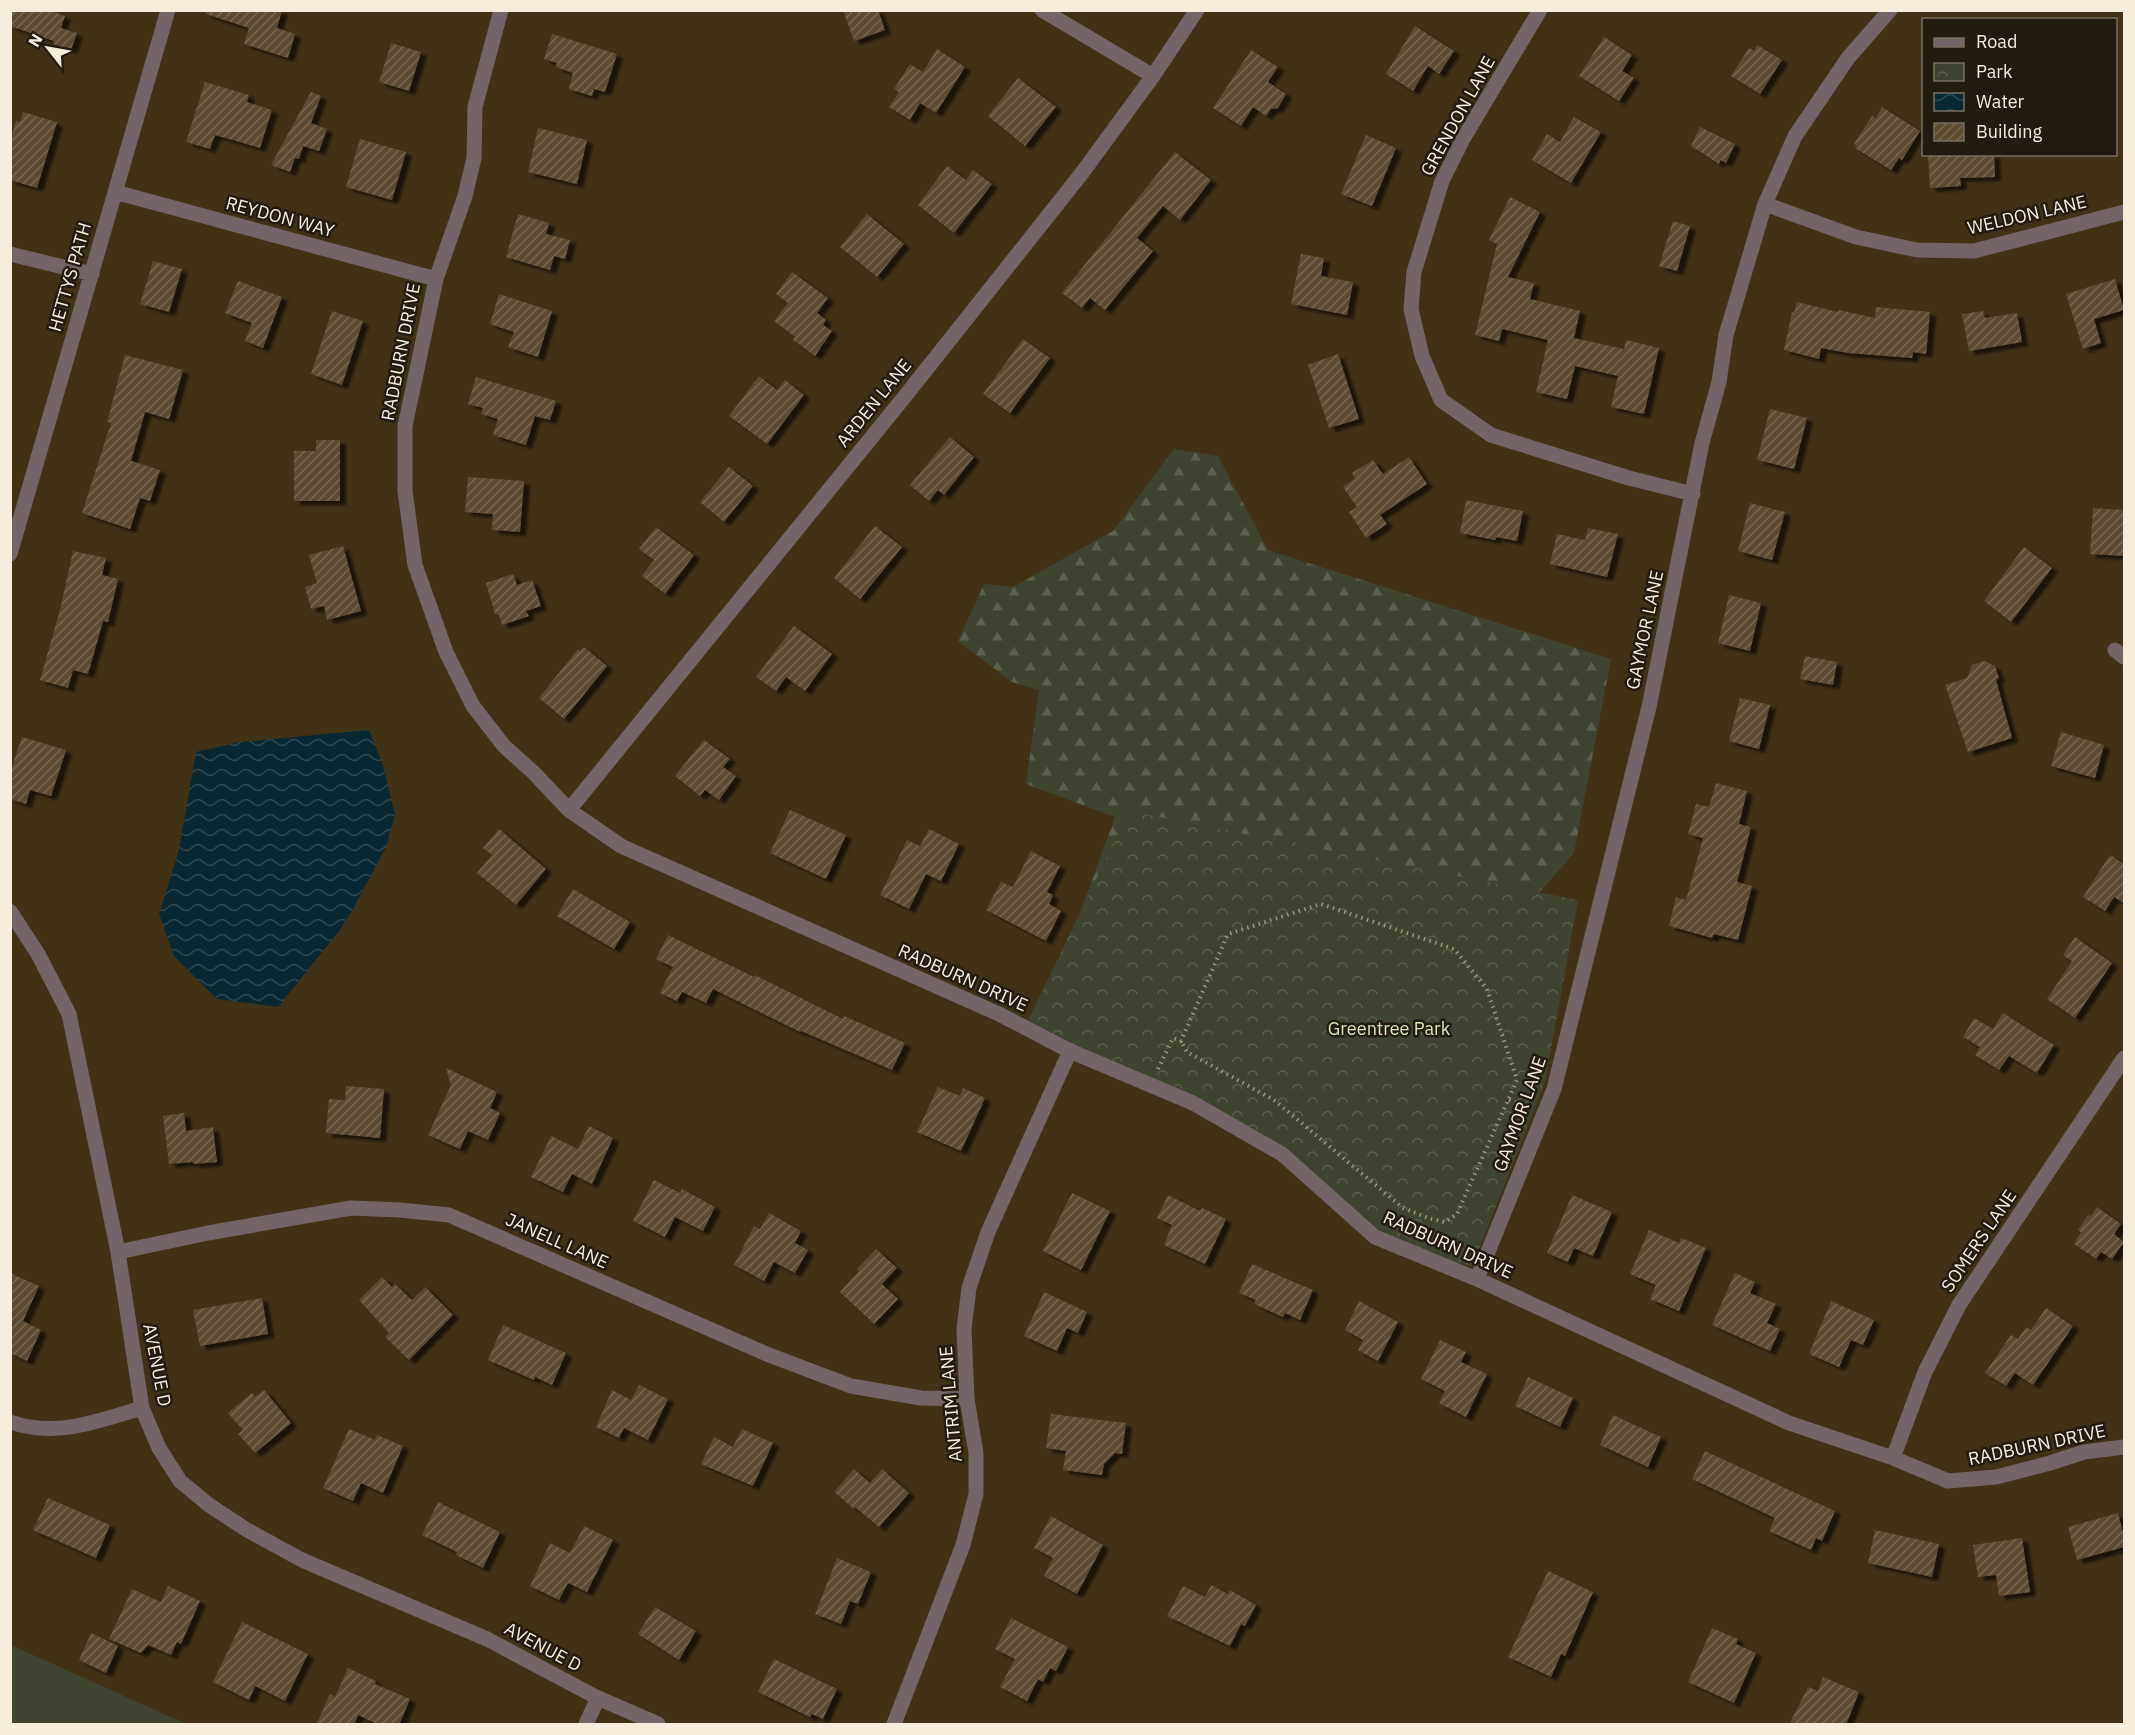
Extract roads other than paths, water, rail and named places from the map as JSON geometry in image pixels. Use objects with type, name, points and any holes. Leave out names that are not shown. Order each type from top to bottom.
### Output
[{"type":"street","name":"HETTYS PATH","points":[[10,554],[168,10]]},
{"type":"street","name":"RADBURN DRIVE","points":[[501,10],[475,107],[474,158],[465,196],[436,279],[405,426],[405,491],[415,565],[446,652],[473,706],[504,746],[534,772],[569,810],[621,846],[999,1014],[1070,1051],[1193,1103],[1282,1154],[1375,1237],[1477,1279],[1789,1423],[1893,1458],[1948,1481],[1996,1477],[2084,1452],[2124,1447]]},
{"type":"street","points":[[1042,10],[1154,76]]},
{"type":"street","name":"ARDEN LANE","points":[[569,810],[906,395],[1082,173],[1154,76],[1197,10]]},
{"type":"street","name":"GRENDON LANE","points":[[1540,10],[1463,139],[1442,181],[1414,272],[1411,309],[1422,356],[1441,400],[1491,435],[1629,478],[1693,495]]},
{"type":"street","name":"GAYMOR LANE","points":[[1477,1279],[1554,1089],[1649,707],[1702,443],[1719,382],[1726,335],[1766,204],[1795,136],[1848,58],[1890,10]]},
{"type":"street","name":"REYDON WAY","points":[[115,192],[436,279]]},
{"type":"street","name":"WELDON LANE","points":[[1766,204],[1856,237],[1917,250],[1974,250],[2124,212]]},
{"type":"street","points":[[10,254],[92,274]]},
{"type":"street","name":"AVENUE D","points":[[10,911],[38,954],[69,1014],[118,1252],[142,1408],[159,1448],[180,1481],[209,1505],[247,1530],[302,1560],[487,1639],[598,1698],[658,1725]]},
{"type":"street","name":"ANTRIM LANE","points":[[894,1725],[963,1545],[976,1494],[976,1453],[967,1399],[964,1329],[969,1288],[988,1232],[1070,1051]]},
{"type":"street","name":"SOMERS LANE","points":[[1893,1458],[1925,1372],[1959,1305],[2124,1058]]},
{"type":"street","name":"JANELL LANE","points":[[118,1252],[208,1233],[351,1208],[449,1215],[768,1355],[851,1386],[921,1398],[967,1399]]},
{"type":"street","points":[[10,1422],[51,1429],[80,1427],[142,1408]]},
{"type":"street","points":[[586,1725],[598,1698]]},
{"type":"water","points":[[369,730],[382,762],[395,814],[386,847],[352,911],[339,931],[278,1007],[217,999],[174,956],[159,914],[179,850],[196,752],[240,742]]},
{"type":"park label","name":"Greentree Park","points":[[1389,1029]]}]
